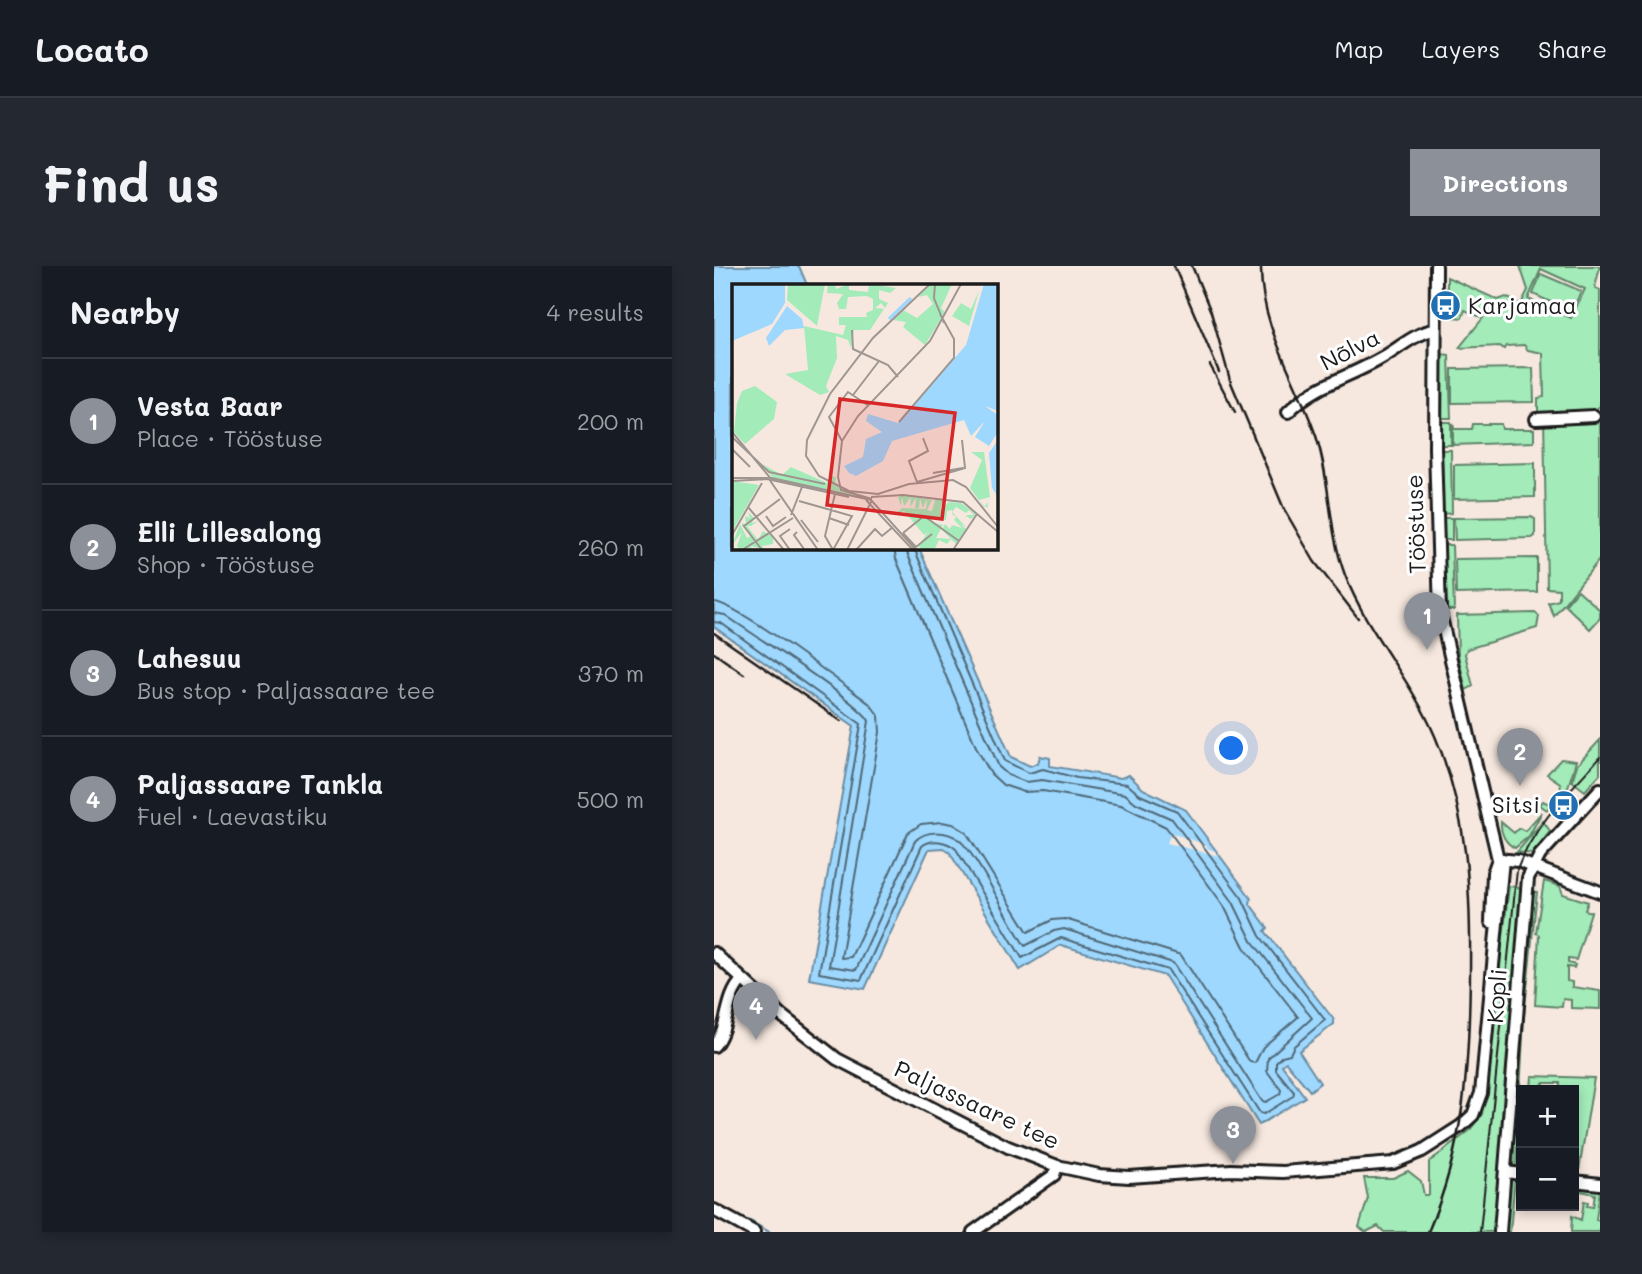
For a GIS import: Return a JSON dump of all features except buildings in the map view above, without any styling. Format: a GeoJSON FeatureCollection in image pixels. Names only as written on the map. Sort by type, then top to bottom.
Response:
{"type":"FeatureCollection","features":[{"type":"Feature","properties":{"kind":"street","name":"Tööstuse"},"geometry":{"type":"LineString","coordinates":[[1436,266],[1434,330],[1440,613],[1500,859]]}},
{"type":"Feature","properties":{"kind":"street","name":"Nõlva"},"geometry":{"type":"LineString","coordinates":[[1289,412],[1301,400],[1380,359],[1424,331],[1434,330]]}},
{"type":"Feature","properties":{"kind":"street"},"geometry":{"type":"LineString","coordinates":[[1536,419],[1598,416]]}},
{"type":"Feature","properties":{"kind":"street"},"geometry":{"type":"LineString","coordinates":[[1532,869],[1600,789]]}},
{"type":"Feature","properties":{"kind":"street"},"geometry":{"type":"LineString","coordinates":[[1500,859],[1600,892]]}},
{"type":"Feature","properties":{"kind":"street","name":"Paljassaare tee"},"geometry":{"type":"LineString","coordinates":[[714,953],[837,1059],[1008,1147],[1057,1167],[1129,1177],[1217,1171],[1364,1167],[1407,1158],[1461,1126],[1473,1115],[1481,1093],[1500,859]]}},
{"type":"Feature","properties":{"kind":"street","name":"Kopli"},"geometry":{"type":"LineString","coordinates":[[1500,1232],[1524,919],[1532,869]]}},
{"type":"Feature","properties":{"kind":"street"},"geometry":{"type":"LineString","coordinates":[[714,1046],[724,1033],[729,1002],[742,979]]}},
{"type":"Feature","properties":{"kind":"street"},"geometry":{"type":"LineString","coordinates":[[973,1232],[1054,1175],[1057,1167]]}},
{"type":"Feature","properties":{"kind":"street"},"geometry":{"type":"LineString","coordinates":[[1506,1172],[1516,1173]]}},
{"type":"Feature","properties":{"kind":"street"},"geometry":{"type":"LineString","coordinates":[[1579,1182],[1600,1184]]}},
{"type":"Feature","properties":{"kind":"street"},"geometry":{"type":"LineString","coordinates":[[714,1210],[754,1232]]}},
{"type":"Feature","properties":{"kind":"green space"},"geometry":{"type":"Polygon","coordinates":[[[1520,266],[1600,266],[1595,288],[1600,290],[1600,406],[1591,413],[1600,426],[1600,559],[1554,616],[1548,603],[1559,600],[1559,589],[1547,588],[1544,416],[1538,415],[1538,398],[1544,397],[1543,353],[1528,350],[1524,345],[1506,346],[1504,349],[1500,346],[1459,348],[1483,318],[1465,310],[1462,318],[1454,317],[1455,300],[1447,297],[1447,277],[1498,300],[1506,297],[1520,304],[1526,313],[1529,311],[1526,306],[1534,307],[1522,302],[1528,290],[1520,266]],[[1541,269],[1528,299],[1571,318],[1585,289],[1541,269]]]}},
{"type":"Feature","properties":{"kind":"green space"},"geometry":{"type":"Polygon","coordinates":[[[1541,274],[1581,291],[1572,312],[1533,294],[1541,274]]]}},
{"type":"Feature","properties":{"kind":"green space"},"geometry":{"type":"Polygon","coordinates":[[[1441,354],[1449,355],[1451,418],[1441,418],[1441,354]]]}},
{"type":"Feature","properties":{"kind":"green space"},"geometry":{"type":"Polygon","coordinates":[[[1533,368],[1534,402],[1452,403],[1452,369],[1533,368]]]}},
{"type":"Feature","properties":{"kind":"green space"},"geometry":{"type":"Polygon","coordinates":[[[1442,422],[1451,422],[1451,445],[1442,445],[1442,422]]]}},
{"type":"Feature","properties":{"kind":"green space"},"geometry":{"type":"Polygon","coordinates":[[[1453,423],[1454,429],[1472,429],[1473,424],[1501,424],[1502,429],[1534,429],[1534,442],[1453,445],[1453,423]]]}},
{"type":"Feature","properties":{"kind":"green space"},"geometry":{"type":"Polygon","coordinates":[[[1442,450],[1451,450],[1452,513],[1443,514],[1442,450]]]}},
{"type":"Feature","properties":{"kind":"green space"},"geometry":{"type":"Polygon","coordinates":[[[1535,463],[1535,497],[1454,499],[1454,465],[1535,463]]]}},
{"type":"Feature","properties":{"kind":"green space"},"geometry":{"type":"Polygon","coordinates":[[[1443,518],[1452,518],[1452,540],[1444,540],[1443,518]]]}},
{"type":"Feature","properties":{"kind":"green space"},"geometry":{"type":"Polygon","coordinates":[[[1454,518],[1535,519],[1535,536],[1532,538],[1455,540],[1454,518]]]}},
{"type":"Feature","properties":{"kind":"green space"},"geometry":{"type":"Polygon","coordinates":[[[1444,545],[1452,545],[1454,610],[1447,610],[1444,545]]]}},
{"type":"Feature","properties":{"kind":"green space"},"geometry":{"type":"Polygon","coordinates":[[[1537,558],[1537,592],[1456,594],[1455,559],[1537,558]]]}},
{"type":"Feature","properties":{"kind":"green space"},"geometry":{"type":"Polygon","coordinates":[[[1578,590],[1600,610],[1600,618],[1590,629],[1565,605],[1578,590]]]}},
{"type":"Feature","properties":{"kind":"green space"},"geometry":{"type":"Polygon","coordinates":[[[1535,613],[1539,616],[1537,628],[1467,649],[1465,654],[1473,686],[1466,690],[1458,655],[1457,615],[1535,613]]]}},
{"type":"Feature","properties":{"kind":"green space"},"geometry":{"type":"Polygon","coordinates":[[[1600,740],[1600,774],[1585,791],[1572,781],[1577,765],[1600,740]]]}},
{"type":"Feature","properties":{"kind":"green space"},"geometry":{"type":"Polygon","coordinates":[[[1561,759],[1576,761],[1568,787],[1547,810],[1540,805],[1543,801],[1549,804],[1561,789],[1560,783],[1547,774],[1561,759]]]}},
{"type":"Feature","properties":{"kind":"green space"},"geometry":{"type":"Polygon","coordinates":[[[1542,812],[1529,836],[1515,848],[1511,846],[1502,834],[1501,822],[1514,833],[1519,828],[1525,831],[1542,812]]]}},
{"type":"Feature","properties":{"kind":"green space"},"geometry":{"type":"Polygon","coordinates":[[[1543,821],[1550,831],[1533,854],[1517,852],[1543,821]]]}},
{"type":"Feature","properties":{"kind":"green space"},"geometry":{"type":"Polygon","coordinates":[[[1544,881],[1560,886],[1563,894],[1588,902],[1585,910],[1591,912],[1576,960],[1568,959],[1568,963],[1575,965],[1574,968],[1567,967],[1567,981],[1572,982],[1572,987],[1600,991],[1600,1009],[1571,1008],[1571,1000],[1563,999],[1562,1007],[1535,1005],[1539,935],[1536,933],[1544,881]]]}},
{"type":"Feature","properties":{"kind":"green space"},"geometry":{"type":"Polygon","coordinates":[[[1509,886],[1521,888],[1495,1232],[1384,1232],[1378,1226],[1366,1232],[1359,1227],[1368,1198],[1364,1178],[1393,1178],[1408,1171],[1421,1181],[1424,1195],[1429,1195],[1429,1162],[1469,1131],[1482,1114],[1509,886]]]}},
{"type":"Feature","properties":{"kind":"green space"},"geometry":{"type":"Polygon","coordinates":[[[1533,891],[1537,892],[1524,1017],[1520,1085],[1517,1085],[1520,1017],[1533,891]]]}},
{"type":"Feature","properties":{"kind":"green space"},"geometry":{"type":"Polygon","coordinates":[[[1532,1076],[1594,1078],[1579,1171],[1579,1085],[1531,1085],[1532,1076]]]}},
{"type":"Feature","properties":{"kind":"green space"},"geometry":{"type":"Polygon","coordinates":[[[1516,1103],[1516,1169],[1513,1168],[1516,1103]]]}},
{"type":"Feature","properties":{"kind":"green space"},"geometry":{"type":"Polygon","coordinates":[[[1511,1178],[1515,1178],[1510,1232],[1506,1232],[1511,1178]]]}},
{"type":"Feature","properties":{"kind":"green space"},"geometry":{"type":"Polygon","coordinates":[[[1581,1188],[1600,1190],[1596,1220],[1600,1221],[1600,1232],[1571,1232],[1572,1216],[1581,1220],[1584,1201],[1588,1202],[1587,1206],[1593,1207],[1595,1194],[1580,1191],[1581,1188]]]}},
{"type":"Feature","properties":{"kind":"water"},"geometry":{"type":"Polygon","coordinates":[[[714,266],[799,266],[807,284],[732,284],[732,550],[920,550],[1011,757],[1030,766],[1038,763],[1040,756],[1050,758],[1050,766],[1121,778],[1129,775],[1143,789],[1186,810],[1251,898],[1250,904],[1268,928],[1265,931],[1334,1020],[1334,1024],[1299,1051],[1320,1083],[1310,1091],[1286,1062],[1282,1065],[1305,1097],[1259,1125],[1165,976],[1061,945],[1020,970],[950,853],[943,848],[929,849],[865,989],[809,979],[854,726],[714,627],[714,266]]]}},
{"type":"Feature","properties":{"kind":"pier"},"geometry":{"type":"Polygon","coordinates":[[[1171,833],[1207,845],[1207,848],[1219,856],[1167,843],[1171,833]]]}},
{"type":"Feature","properties":{"kind":"waterway"},"geometry":{"type":"LineString","coordinates":[[750,1221],[769,1232]]}},
{"type":"Feature","properties":{"kind":"tram line"},"geometry":{"type":"LineString","coordinates":[[1480,1232],[1517,870],[1542,824],[1600,757]]}},
{"type":"Feature","properties":{"kind":"railway"},"geometry":{"type":"LineString","coordinates":[[1174,266],[1219,372]]}},
{"type":"Feature","properties":{"kind":"railway"},"geometry":{"type":"LineString","coordinates":[[1192,266],[1211,312],[1230,380],[1284,509],[1314,561],[1358,618]]}},
{"type":"Feature","properties":{"kind":"railway"},"geometry":{"type":"LineString","coordinates":[[1261,266],[1266,311],[1321,453],[1335,541],[1345,575],[1365,616],[1414,695],[1435,736],[1455,794],[1461,824],[1470,913],[1466,1073],[1450,1168],[1428,1232]]}},
{"type":"Feature","properties":{"kind":"railway"},"geometry":{"type":"LineString","coordinates":[[1210,365],[1235,412]]}},
{"type":"Feature","properties":{"kind":"railway"},"geometry":{"type":"LineString","coordinates":[[714,633],[841,721]]}},
{"type":"Feature","properties":{"kind":"railway"},"geometry":{"type":"LineString","coordinates":[[714,653],[744,674]]}},
{"type":"Feature","properties":{"kind":"place","name":"Karjamaa"},"geometry":{"type":"Point","coordinates":[1445,306]}},
{"type":"Feature","properties":{"kind":"place","name":"Vesta Baar"},"geometry":{"type":"Point","coordinates":[1427,650]}},
{"type":"Feature","properties":{"kind":"place","name":"Elli Lillesalong"},"geometry":{"type":"Point","coordinates":[1520,786]}},
{"type":"Feature","properties":{"kind":"place","name":"Sitsi"},"geometry":{"type":"Point","coordinates":[1563,805]}},
{"type":"Feature","properties":{"kind":"place","name":"Paljassaare Tankla"},"geometry":{"type":"Point","coordinates":[756,1040]}},
{"type":"Feature","properties":{"kind":"place","name":"Lahesuu"},"geometry":{"type":"Point","coordinates":[1233,1164]}}]}
